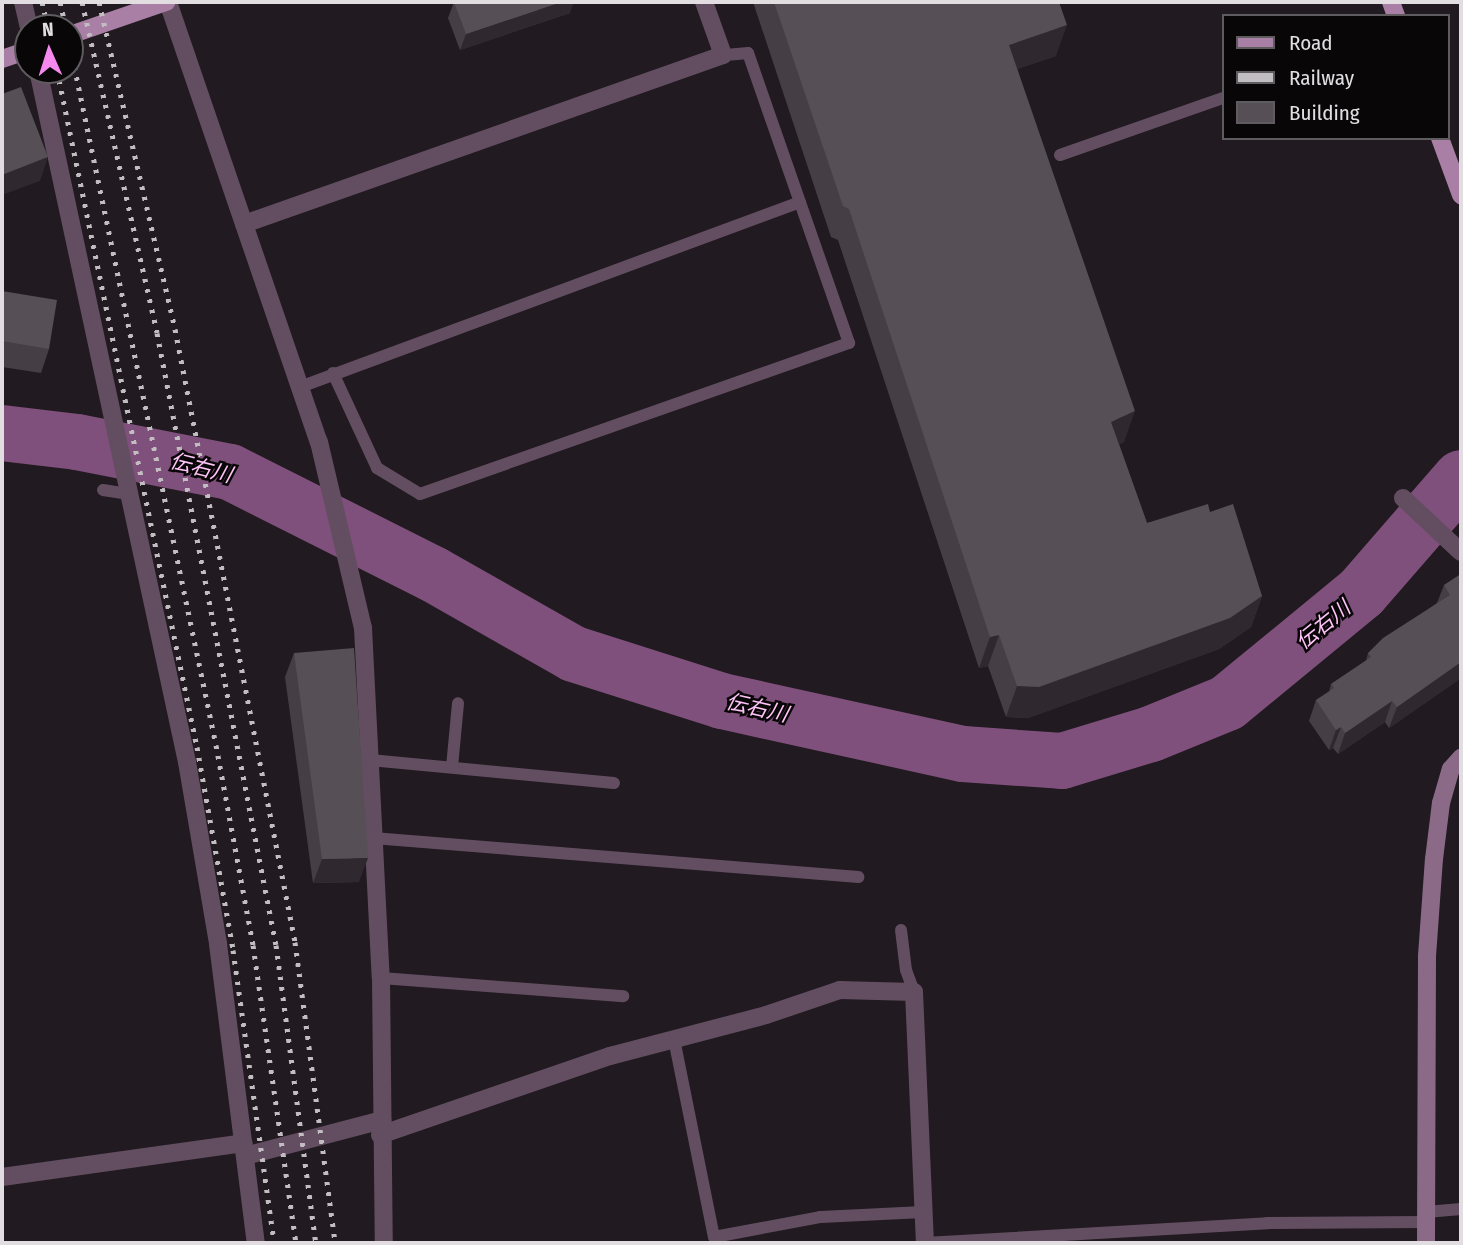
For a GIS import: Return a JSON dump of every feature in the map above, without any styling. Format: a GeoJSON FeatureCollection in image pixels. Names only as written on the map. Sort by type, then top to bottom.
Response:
{"type":"FeatureCollection","features":[{"type":"Feature","properties":{"kind":"main road"},"geometry":{"type":"LineString","coordinates":[[84,30],[167,2]]}},
{"type":"Feature","properties":{"kind":"main road"},"geometry":{"type":"LineString","coordinates":[[1441,140],[1461,195]]}},
{"type":"Feature","properties":{"kind":"street"},"geometry":{"type":"LineString","coordinates":[[167,2],[330,480],[363,628],[381,978],[384,1243]]}},
{"type":"Feature","properties":{"kind":"street"},"geometry":{"type":"LineString","coordinates":[[244,224],[723,55],[704,2]]}},
{"type":"Feature","properties":{"kind":"street"},"geometry":{"type":"LineString","coordinates":[[41,84],[187,762],[218,944],[256,1243]]}},
{"type":"Feature","properties":{"kind":"street"},"geometry":{"type":"LineString","coordinates":[[1403,498],[1457,549]]}},
{"type":"Feature","properties":{"kind":"street"},"geometry":{"type":"LineString","coordinates":[[1426,1243],[1427,956],[1434,859],[1441,803],[1451,769],[1461,758]]}},
{"type":"Feature","properties":{"kind":"street"},"geometry":{"type":"LineString","coordinates":[[2,1177],[244,1149],[381,1128],[610,1056],[674,1040],[840,990],[914,992],[925,1243]]}},
{"type":"Feature","properties":{"kind":"lane"},"geometry":{"type":"LineString","coordinates":[[333,373],[377,468],[420,494],[849,344],[748,53],[723,55]]}},
{"type":"Feature","properties":{"kind":"lane"},"geometry":{"type":"LineString","coordinates":[[1060,155],[1222,97]]}},
{"type":"Feature","properties":{"kind":"lane"},"geometry":{"type":"LineString","coordinates":[[300,387],[800,202]]}},
{"type":"Feature","properties":{"kind":"lane"},"geometry":{"type":"LineString","coordinates":[[103,491],[127,488]]}},
{"type":"Feature","properties":{"kind":"lane"},"geometry":{"type":"LineString","coordinates":[[452,767],[458,704]]}},
{"type":"Feature","properties":{"kind":"lane"},"geometry":{"type":"LineString","coordinates":[[370,760],[614,783]]}},
{"type":"Feature","properties":{"kind":"lane"},"geometry":{"type":"LineString","coordinates":[[373,838],[858,877]]}},
{"type":"Feature","properties":{"kind":"lane"},"geometry":{"type":"LineString","coordinates":[[901,930],[906,970],[914,992]]}},
{"type":"Feature","properties":{"kind":"lane"},"geometry":{"type":"LineString","coordinates":[[381,978],[623,996]]}},
{"type":"Feature","properties":{"kind":"lane"},"geometry":{"type":"LineString","coordinates":[[674,1040],[714,1237],[821,1217],[923,1212]]}},
{"type":"Feature","properties":{"kind":"lane"},"geometry":{"type":"LineString","coordinates":[[925,1243],[1267,1223],[1426,1217],[1461,1209]]}},
{"type":"Feature","properties":{"kind":"building"},"geometry":{"type":"Polygon","coordinates":[[[454,2],[562,2],[466,34],[454,2]]]}},
{"type":"Feature","properties":{"kind":"building"},"geometry":{"type":"Polygon","coordinates":[[[774,2],[1059,2],[1067,25],[1009,45],[1135,411],[1111,422],[1147,523],[1208,504],[1210,512],[1233,504],[1262,596],[1230,618],[1039,687],[1017,686],[999,635],[990,637],[849,209],[843,206],[774,2]]]}},
{"type":"Feature","properties":{"kind":"building"},"geometry":{"type":"Polygon","coordinates":[[[21,87],[48,157],[2,175],[2,94],[21,87]]]}},
{"type":"Feature","properties":{"kind":"building"},"geometry":{"type":"Polygon","coordinates":[[[2,291],[57,300],[49,349],[2,341],[2,291]]]}},
{"type":"Feature","properties":{"kind":"building"},"geometry":{"type":"Polygon","coordinates":[[[1461,574],[1461,662],[1397,707],[1392,701],[1345,733],[1341,727],[1336,730],[1316,700],[1334,688],[1331,684],[1371,657],[1368,653],[1383,638],[1450,595],[1444,585],[1461,574]]]}},
{"type":"Feature","properties":{"kind":"building"},"geometry":{"type":"Polygon","coordinates":[[[354,648],[368,858],[322,859],[294,653],[354,648]]]}},
{"type":"Feature","properties":{"kind":"waterway","name":"伝右川"},"geometry":{"type":"LineString","coordinates":[[2,433],[77,442],[230,472],[433,574],[574,654],[722,701],[963,754],[1062,761],[1151,734],[1227,703],[1361,593],[1461,478]]}},
{"type":"Feature","properties":{"kind":"railway"},"geometry":{"type":"LineString","coordinates":[[42,2],[45,14]]}},
{"type":"Feature","properties":{"kind":"railway"},"geometry":{"type":"LineString","coordinates":[[60,2],[63,14]]}},
{"type":"Feature","properties":{"kind":"railway"},"geometry":{"type":"LineString","coordinates":[[82,2],[157,333],[276,945],[316,1243]]}},
{"type":"Feature","properties":{"kind":"railway"},"geometry":{"type":"LineString","coordinates":[[99,2],[175,329],[295,942],[335,1243]]}},
{"type":"Feature","properties":{"kind":"railway"},"geometry":{"type":"LineString","coordinates":[[60,84],[197,747],[233,950],[274,1243]]}},
{"type":"Feature","properties":{"kind":"railway"},"geometry":{"type":"LineString","coordinates":[[78,84],[216,745],[253,945],[296,1243]]}}]}
